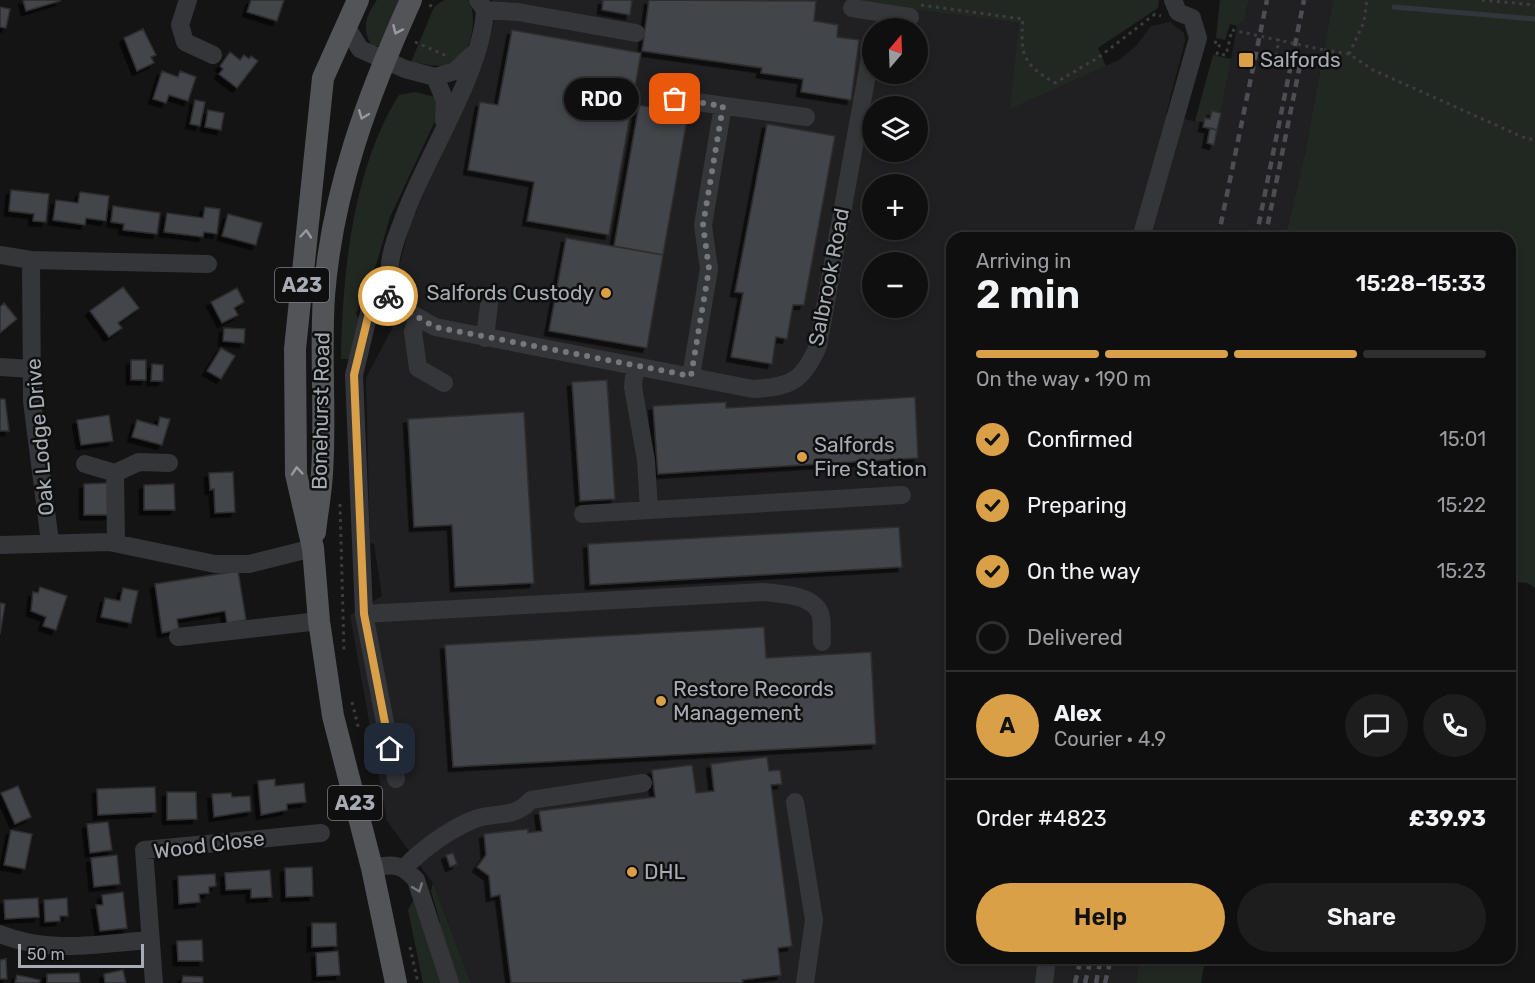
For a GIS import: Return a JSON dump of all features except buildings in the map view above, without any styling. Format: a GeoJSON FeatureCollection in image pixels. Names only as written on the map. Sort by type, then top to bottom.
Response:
{"type":"FeatureCollection","features":[{"type":"Feature","properties":{"kind":"main road","name":"Bonehurst Road"},"geometry":{"type":"LineString","coordinates":[[313,548],[322,473],[321,383],[324,294],[336,209],[354,139],[383,61],[411,0]]}},
{"type":"Feature","properties":{"kind":"main road","name":"Bonehurst Road"},"geometry":{"type":"LineString","coordinates":[[352,10],[323,78],[295,349],[296,474],[313,548],[319,621],[333,716],[372,868],[396,983]]}},
{"type":"Feature","properties":{"kind":"street"},"geometry":{"type":"LineString","coordinates":[[188,0],[180,25],[185,42],[213,55]]}},
{"type":"Feature","properties":{"kind":"street"},"geometry":{"type":"LineString","coordinates":[[396,779],[364,614],[354,375],[369,313],[383,298],[394,293],[390,265],[399,230],[416,186],[480,44],[482,5],[636,33]]}},
{"type":"Feature","properties":{"kind":"street"},"geometry":{"type":"LineString","coordinates":[[852,8],[873,18]]}},
{"type":"Feature","properties":{"kind":"street"},"geometry":{"type":"LineString","coordinates":[[352,10],[360,49],[383,61],[435,76],[455,71],[464,65],[480,44]]}},
{"type":"Feature","properties":{"kind":"street"},"geometry":{"type":"LineString","coordinates":[[884,18],[911,10]]}},
{"type":"Feature","properties":{"kind":"street"},"geometry":{"type":"LineString","coordinates":[[1143,232],[1198,38],[1192,18],[1172,10]]}},
{"type":"Feature","properties":{"kind":"street"},"geometry":{"type":"LineString","coordinates":[[435,76],[445,101],[444,128]]}},
{"type":"Feature","properties":{"kind":"street","name":"Salbrook Road"},"geometry":{"type":"LineString","coordinates":[[394,293],[407,311],[417,319],[435,327],[485,338],[753,389],[775,388],[796,380],[810,365],[818,346],[865,84]]}},
{"type":"Feature","properties":{"kind":"street"},"geometry":{"type":"LineString","coordinates":[[675,99],[806,117]]}},
{"type":"Feature","properties":{"kind":"street"},"geometry":{"type":"LineString","coordinates":[[691,376],[709,269],[703,225],[723,106]]}},
{"type":"Feature","properties":{"kind":"street"},"geometry":{"type":"LineString","coordinates":[[0,255],[31,260],[208,264]]}},
{"type":"Feature","properties":{"kind":"street","name":"Oak Lodge Drive"},"geometry":{"type":"LineString","coordinates":[[31,260],[32,401],[50,542]]}},
{"type":"Feature","properties":{"kind":"street"},"geometry":{"type":"LineString","coordinates":[[485,338],[489,305]]}},
{"type":"Feature","properties":{"kind":"street"},"geometry":{"type":"LineString","coordinates":[[417,319],[413,332],[418,368],[444,383]]}},
{"type":"Feature","properties":{"kind":"street"},"geometry":{"type":"LineString","coordinates":[[634,366],[633,387],[646,460],[649,510]]}},
{"type":"Feature","properties":{"kind":"street"},"geometry":{"type":"LineString","coordinates":[[0,367],[32,369]]}},
{"type":"Feature","properties":{"kind":"street"},"geometry":{"type":"LineString","coordinates":[[86,464],[115,473],[139,462],[169,463]]}},
{"type":"Feature","properties":{"kind":"street"},"geometry":{"type":"LineString","coordinates":[[115,473],[116,543]]}},
{"type":"Feature","properties":{"kind":"street"},"geometry":{"type":"LineString","coordinates":[[583,514],[902,495]]}},
{"type":"Feature","properties":{"kind":"street"},"geometry":{"type":"LineString","coordinates":[[0,545],[50,542],[116,543],[215,564],[249,564],[313,548]]}},
{"type":"Feature","properties":{"kind":"street"},"geometry":{"type":"LineString","coordinates":[[364,614],[763,592],[794,596],[811,603],[820,613],[822,642]]}},
{"type":"Feature","properties":{"kind":"street"},"geometry":{"type":"LineString","coordinates":[[178,637],[319,621]]}},
{"type":"Feature","properties":{"kind":"street"},"geometry":{"type":"LineString","coordinates":[[405,867],[423,849],[471,820],[521,811],[531,800],[644,783]]}},
{"type":"Feature","properties":{"kind":"street"},"geometry":{"type":"LineString","coordinates":[[795,802],[814,920],[805,983]]}},
{"type":"Feature","properties":{"kind":"street","name":"Wood Close"},"geometry":{"type":"LineString","coordinates":[[150,940],[144,850],[321,833]]}},
{"type":"Feature","properties":{"kind":"street"},"geometry":{"type":"LineString","coordinates":[[372,868],[391,864],[405,867],[416,880],[450,983]]}},
{"type":"Feature","properties":{"kind":"street"},"geometry":{"type":"LineString","coordinates":[[0,934],[35,945],[58,948],[150,940],[154,983]]}},
{"type":"Feature","properties":{"kind":"street"},"geometry":{"type":"LineString","coordinates":[[1044,983],[1046,964]]}},
{"type":"Feature","properties":{"kind":"path"},"geometry":{"type":"LineString","coordinates":[[1349,54],[1364,22],[1368,0]]}},
{"type":"Feature","properties":{"kind":"path"},"geometry":{"type":"LineString","coordinates":[[1482,0],[1535,5]]}},
{"type":"Feature","properties":{"kind":"path"},"geometry":{"type":"LineString","coordinates":[[911,10],[1023,19],[1020,47],[1030,69],[1055,83],[1099,57],[1155,14],[1172,10]]}},
{"type":"Feature","properties":{"kind":"path"},"geometry":{"type":"LineString","coordinates":[[1198,38],[1220,43],[1217,54],[1226,55],[1232,30],[1349,54],[1373,70],[1525,138],[1535,140]]}},
{"type":"Feature","properties":{"kind":"path"},"geometry":{"type":"LineString","coordinates":[[1275,63],[1279,39]]}},
{"type":"Feature","properties":{"kind":"path"},"geometry":{"type":"LineString","coordinates":[[415,42],[452,58],[455,71]]}},
{"type":"Feature","properties":{"kind":"shaded area"},"geometry":{"type":"Polygon","coordinates":[[[377,0],[400,0],[379,46],[372,46],[366,22],[377,0]]]}},
{"type":"Feature","properties":{"kind":"shaded area"},"geometry":{"type":"Polygon","coordinates":[[[444,0],[468,0],[471,6],[473,23],[467,49],[463,56],[453,64],[435,66],[411,62],[434,7],[444,0]]]}},
{"type":"Feature","properties":{"kind":"shaded area"},"geometry":{"type":"Polygon","coordinates":[[[492,0],[839,0],[1019,23],[1011,108],[1119,60],[1136,46],[1151,26],[1170,22],[1184,33],[1185,41],[1166,114],[1204,124],[1212,111],[1221,113],[1237,26],[1244,21],[1249,0],[1333,0],[1305,153],[1286,232],[946,232],[946,964],[1138,964],[1136,983],[471,983],[433,883],[387,821],[350,615],[382,596],[374,544],[370,543],[366,378],[407,300],[398,272],[408,231],[490,38],[496,12],[492,0]]]}},
{"type":"Feature","properties":{"kind":"shaded area"},"geometry":{"type":"Polygon","coordinates":[[[839,0],[1159,0],[1158,8],[1098,48],[1106,66],[1010,109],[1019,23],[839,0]]]}},
{"type":"Feature","properties":{"kind":"shaded area"},"geometry":{"type":"Polygon","coordinates":[[[1220,0],[1249,0],[1244,21],[1237,26],[1230,24],[1225,40],[1216,38],[1220,0]]]}},
{"type":"Feature","properties":{"kind":"shaded area"},"geometry":{"type":"Polygon","coordinates":[[[1333,0],[1535,0],[1535,588],[1527,583],[1516,582],[1516,232],[1286,232],[1305,153],[1333,0]]]}},
{"type":"Feature","properties":{"kind":"shaded area"},"geometry":{"type":"Polygon","coordinates":[[[1213,55],[1231,59],[1221,113],[1212,112],[1210,119],[1204,124],[1195,121],[1213,55]]]}},
{"type":"Feature","properties":{"kind":"shaded area"},"geometry":{"type":"Polygon","coordinates":[[[416,92],[434,97],[437,106],[435,121],[390,217],[377,262],[356,314],[361,322],[350,359],[341,359],[344,292],[353,222],[361,188],[383,124],[399,95],[416,92]]]}},
{"type":"Feature","properties":{"kind":"shaded area"},"geometry":{"type":"Polygon","coordinates":[[[433,883],[471,983],[457,983],[439,936],[440,922],[431,891],[433,883]]]}},
{"type":"Feature","properties":{"kind":"shaded area"},"geometry":{"type":"Polygon","coordinates":[[[413,901],[419,904],[446,983],[423,983],[408,910],[413,901]]]}},
{"type":"Feature","properties":{"kind":"shaded area"},"geometry":{"type":"Polygon","coordinates":[[[1138,964],[1204,964],[1201,983],[1136,983],[1138,964]]]}},
{"type":"Feature","properties":{"kind":"waterway"},"geometry":{"type":"LineString","coordinates":[[1394,7],[1535,19]]}},
{"type":"Feature","properties":{"kind":"railway"},"geometry":{"type":"LineString","coordinates":[[1219,232],[1267,0]]}},
{"type":"Feature","properties":{"kind":"railway"},"geometry":{"type":"LineString","coordinates":[[1257,232],[1304,0]]}},
{"type":"Feature","properties":{"kind":"railway"},"geometry":{"type":"LineString","coordinates":[[1266,232],[1300,65]]}},
{"type":"Feature","properties":{"kind":"railway"},"geometry":{"type":"LineString","coordinates":[[1075,983],[1080,964]]}},
{"type":"Feature","properties":{"kind":"railway"},"geometry":{"type":"LineString","coordinates":[[1085,983],[1090,964]]}},
{"type":"Feature","properties":{"kind":"railway"},"geometry":{"type":"LineString","coordinates":[[1096,983],[1100,964]]}},
{"type":"Feature","properties":{"kind":"railway"},"geometry":{"type":"LineString","coordinates":[[1105,983],[1110,964]]}},
{"type":"Feature","properties":{"kind":"way so far"},"geometry":{"type":"LineString","coordinates":[[388,296],[394,293],[407,311],[417,319],[435,327],[597,360],[691,376],[709,269],[703,225],[723,106],[675,99]]}},
{"type":"Feature","properties":{"kind":"place","name":"Salfords"},"geometry":{"type":"Point","coordinates":[1246,60]}},
{"type":"Feature","properties":{"kind":"place","name":"RDO"},"geometry":{"type":"Point","coordinates":[675,99]}},
{"type":"Feature","properties":{"kind":"place","name":"Salfords Custody"},"geometry":{"type":"Point","coordinates":[606,293]}},
{"type":"Feature","properties":{"kind":"place","name":"Salfords Fire Station"},"geometry":{"type":"Point","coordinates":[802,457]}},
{"type":"Feature","properties":{"kind":"place","name":"Restore Records Management"},"geometry":{"type":"Point","coordinates":[661,701]}},
{"type":"Feature","properties":{"kind":"place","name":"DHL"},"geometry":{"type":"Point","coordinates":[632,872]}},
{"type":"Feature","properties":{"kind":"route"},"geometry":{"type":"LineString","coordinates":[[388,296],[383,298],[369,313],[354,375],[364,614],[390,749]]}}]}
